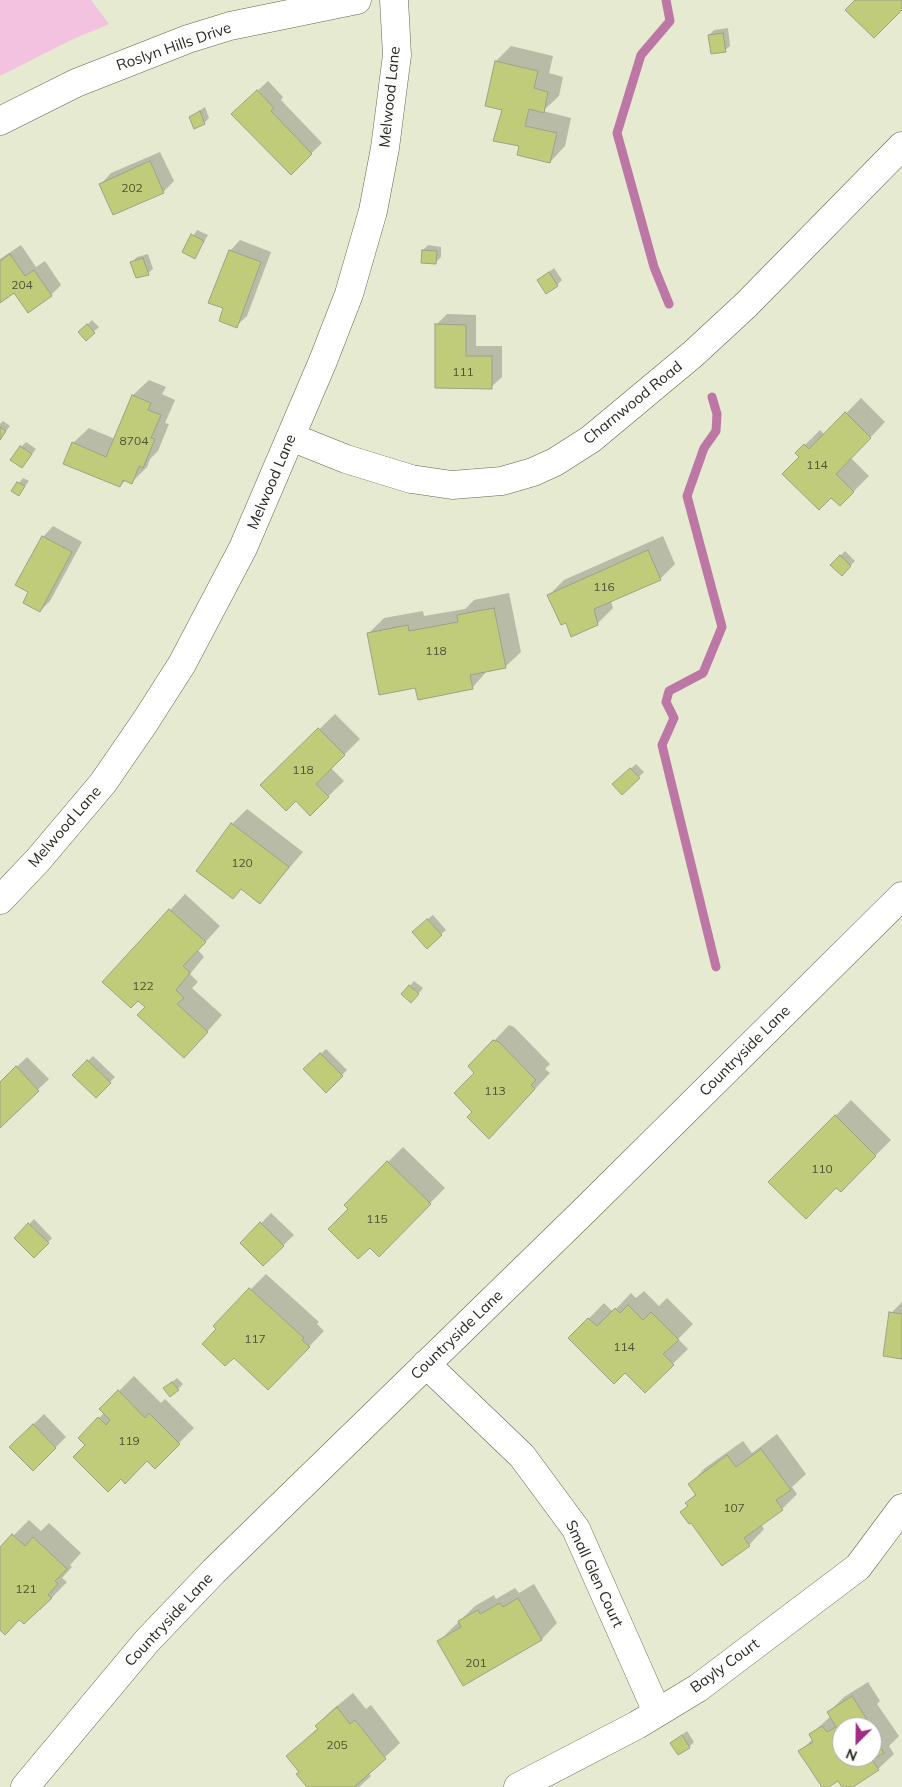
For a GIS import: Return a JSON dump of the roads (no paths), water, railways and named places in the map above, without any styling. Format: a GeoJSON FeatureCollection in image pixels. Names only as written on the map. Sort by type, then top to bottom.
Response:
{"type":"FeatureCollection","features":[{"type":"Feature","properties":{"kind":"street","name":"Roslyn Hills Drive"},"geometry":{"type":"LineString","coordinates":[[0,121],[76,83],[188,39],[230,26],[358,0]]}},
{"type":"Feature","properties":{"kind":"street","name":"Melwood Lane"},"geometry":{"type":"LineString","coordinates":[[0,900],[38,860],[103,783],[182,664],[243,548],[291,438],[349,294],[373,210],[385,148],[397,55],[394,0]]}},
{"type":"Feature","properties":{"kind":"street","name":"Charnwood Road"},"geometry":{"type":"LineString","coordinates":[[291,438],[346,459],[410,479],[452,485],[502,481],[533,472],[556,462],[591,439],[693,354],[746,305],[902,146]]}},
{"type":"Feature","properties":{"kind":"street","name":"Countryside Lane"},"geometry":{"type":"LineString","coordinates":[[25,1787],[160,1627],[214,1571],[902,896]]}},
{"type":"Feature","properties":{"kind":"street","name":"Small Glen Court"},"geometry":{"type":"LineString","coordinates":[[426,1364],[522,1456],[576,1529],[657,1712]]}},
{"type":"Feature","properties":{"kind":"street","name":"Bayly Court"},"geometry":{"type":"LineString","coordinates":[[518,1787],[698,1688],[858,1567],[902,1508]]}},
{"type":"Feature","properties":{"kind":"waterway"},"geometry":{"type":"LineString","coordinates":[[666,0],[670,21],[641,55],[617,133],[654,267],[669,304]]}},
{"type":"Feature","properties":{"kind":"waterway"},"geometry":{"type":"LineString","coordinates":[[712,397],[717,414],[716,431],[704,448],[687,496],[722,627],[703,673],[669,691],[666,702],[674,718],[662,745],[716,967]]}}]}
